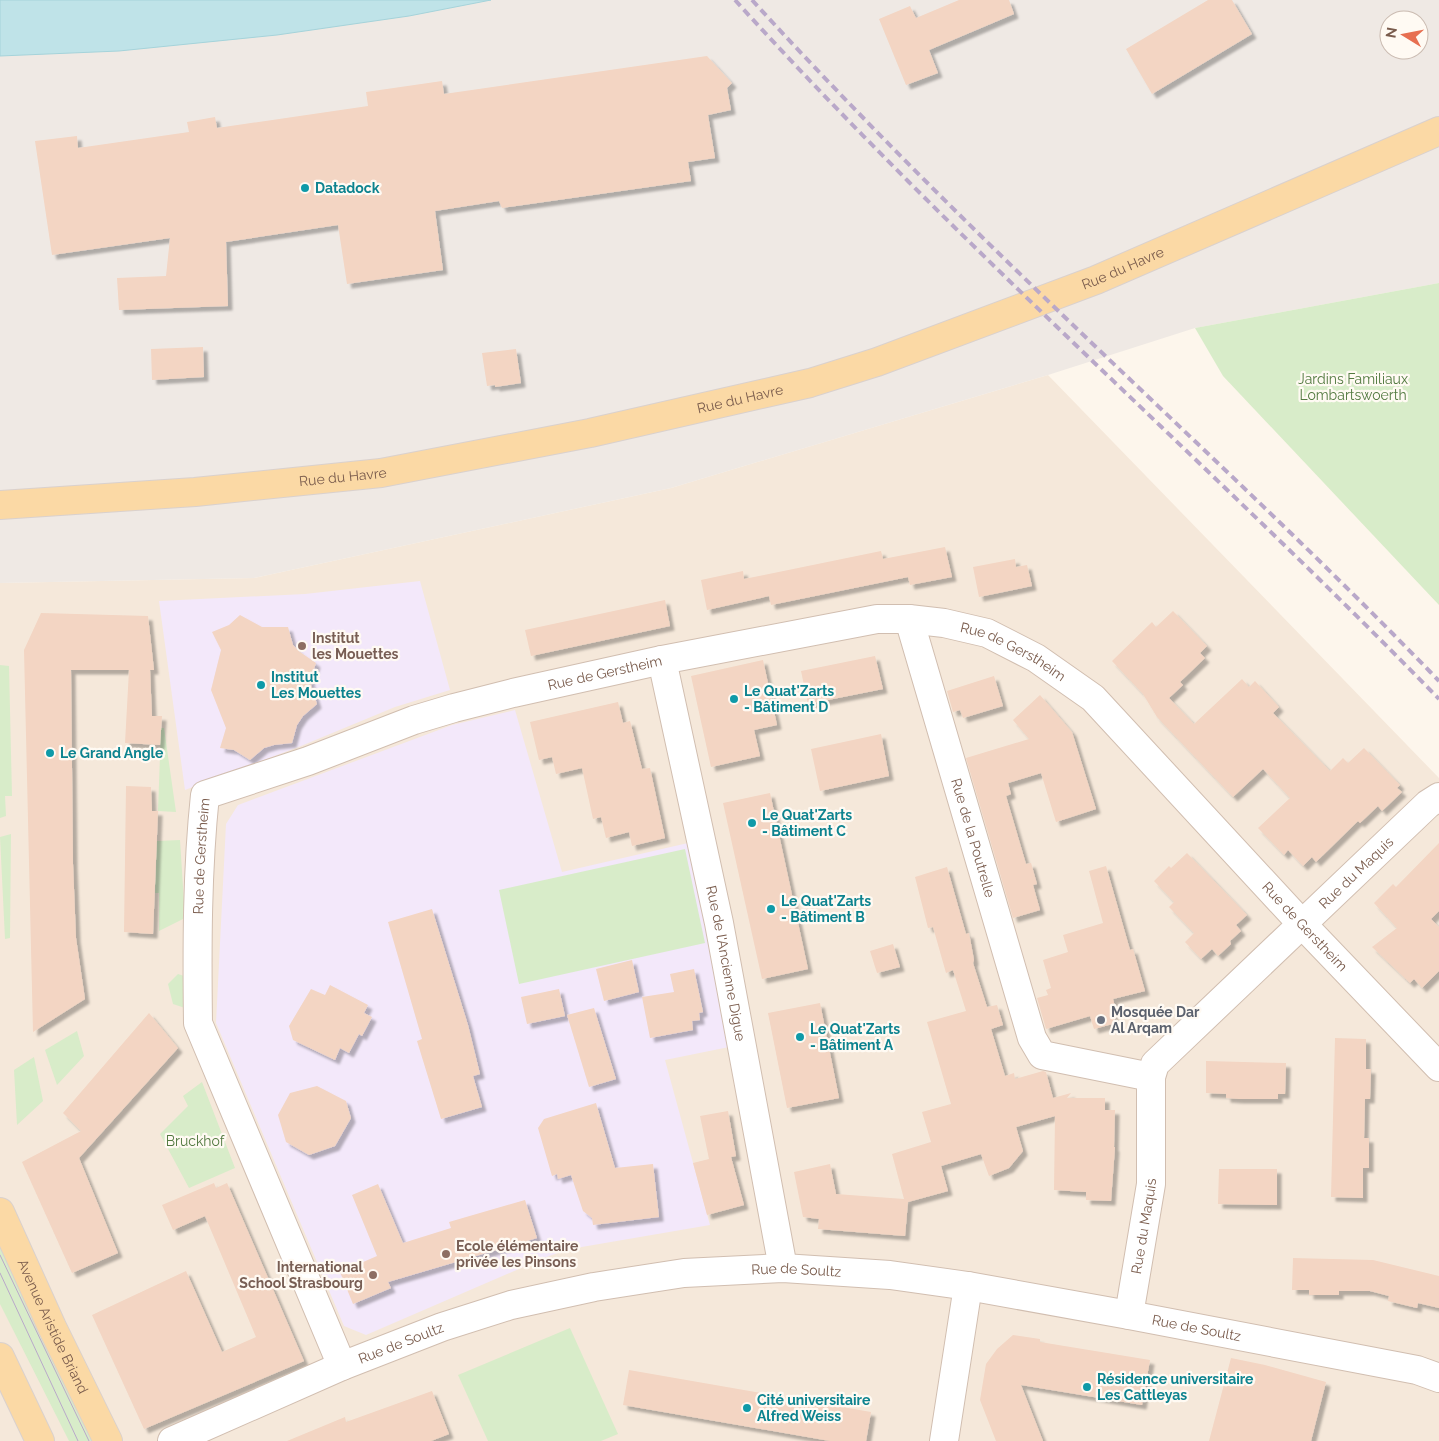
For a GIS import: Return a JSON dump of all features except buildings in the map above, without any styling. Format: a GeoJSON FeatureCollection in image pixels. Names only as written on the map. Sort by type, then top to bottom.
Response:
{"type":"FeatureCollection","features":[{"type":"Feature","properties":{"kind":"main road","name":"Rue du Havre"},"geometry":{"type":"LineString","coordinates":[[0,505],[195,492],[380,472],[590,433],[810,382],[877,362],[1096,280],[1439,131]]}},
{"type":"Feature","properties":{"kind":"main road","name":"Avenue Aristide Briand"},"geometry":{"type":"LineString","coordinates":[[0,1212],[52,1327],[108,1441]]}},
{"type":"Feature","properties":{"kind":"main road"},"geometry":{"type":"LineString","coordinates":[[0,1357],[40,1441]]}},
{"type":"Feature","properties":{"kind":"street","name":"Rue de Gerstheim"},"geometry":{"type":"LineString","coordinates":[[342,1366],[198,1023],[198,965],[204,795],[308,761],[414,720],[446,710],[662,660],[876,619],[909,619],[944,623],[987,633],[1036,658],[1093,698],[1302,924],[1439,1067]]}},
{"type":"Feature","properties":{"kind":"street","name":"Rue de la Poutrelle"},"geometry":{"type":"LineString","coordinates":[[909,619],[1032,1038],[1042,1055],[1151,1077]]}},
{"type":"Feature","properties":{"kind":"street","name":"Rue de l'Ancienne Digue"},"geometry":{"type":"LineString","coordinates":[[662,660],[719,923],[783,1268]]}},
{"type":"Feature","properties":{"kind":"street","name":"Rue du Maquis"},"geometry":{"type":"LineString","coordinates":[[1129,1315],[1151,1184],[1151,1077],[1155,1064],[1428,804],[1439,797]]}},
{"type":"Feature","properties":{"kind":"street","name":"Rue de Soultz"},"geometry":{"type":"LineString","coordinates":[[172,1441],[342,1366],[511,1304],[594,1287],[684,1273],[783,1268],[890,1275],[968,1286],[1417,1370],[1439,1378]]}},
{"type":"Feature","properties":{"kind":"street"},"geometry":{"type":"LineString","coordinates":[[944,1441],[968,1286]]}},
{"type":"Feature","properties":{"kind":"shaded area"},"geometry":{"type":"Polygon","coordinates":[[[0,0],[1439,0],[1439,283],[1195,328],[1048,375],[671,488],[254,578],[0,583],[0,0]]]}},
{"type":"Feature","properties":{"kind":"shaded area"},"geometry":{"type":"Polygon","coordinates":[[[1048,375],[1439,778],[1439,1441],[0,1441],[0,583],[254,578],[671,488],[1048,375]]]}},
{"type":"Feature","properties":{"kind":"shaded area","name":"Institut les Mouettes"},"geometry":{"type":"Polygon","coordinates":[[[420,581],[450,690],[395,707],[301,746],[185,790],[159,601],[305,594],[420,581]]]}},
{"type":"Feature","properties":{"kind":"shaded area"},"geometry":{"type":"Polygon","coordinates":[[[515,710],[562,872],[688,843],[707,928],[729,1047],[665,1060],[710,1225],[570,1249],[549,1256],[366,1335],[344,1326],[216,1023],[226,824],[238,805],[452,725],[515,710]]]}},
{"type":"Feature","properties":{"kind":"green space","name":"Jardins Familiaux Lombartswoerth"},"geometry":{"type":"Polygon","coordinates":[[[1439,283],[1439,605],[1223,376],[1195,328],[1439,283]]]}},
{"type":"Feature","properties":{"kind":"green space"},"geometry":{"type":"Polygon","coordinates":[[[0,665],[9,666],[12,796],[5,796],[6,816],[0,818],[0,665]]]}},
{"type":"Feature","properties":{"kind":"green space"},"geometry":{"type":"Polygon","coordinates":[[[161,728],[164,728],[176,812],[158,811],[161,728]]]}},
{"type":"Feature","properties":{"kind":"green space"},"geometry":{"type":"Polygon","coordinates":[[[11,834],[10,938],[5,939],[0,837],[11,834]]]}},
{"type":"Feature","properties":{"kind":"green space"},"geometry":{"type":"Polygon","coordinates":[[[180,840],[185,918],[159,931],[159,893],[155,893],[157,841],[180,840]]]}},
{"type":"Feature","properties":{"kind":"green space"},"geometry":{"type":"Polygon","coordinates":[[[685,849],[705,943],[519,984],[499,890],[685,849]]]}},
{"type":"Feature","properties":{"kind":"green space"},"geometry":{"type":"Polygon","coordinates":[[[178,974],[184,976],[185,1008],[173,1004],[168,984],[178,974]]]}},
{"type":"Feature","properties":{"kind":"green space"},"geometry":{"type":"Polygon","coordinates":[[[77,1031],[84,1056],[57,1085],[45,1050],[77,1031]]]}},
{"type":"Feature","properties":{"kind":"green space"},"geometry":{"type":"Polygon","coordinates":[[[34,1057],[43,1101],[17,1125],[14,1070],[34,1057]]]}},
{"type":"Feature","properties":{"kind":"green space","name":"Bruckhof"},"geometry":{"type":"Polygon","coordinates":[[[202,1082],[235,1168],[189,1188],[160,1134],[188,1106],[183,1096],[202,1082]]]}},
{"type":"Feature","properties":{"kind":"green space"},"geometry":{"type":"Polygon","coordinates":[[[0,1239],[109,1441],[69,1441],[0,1304],[0,1239]]]}},
{"type":"Feature","properties":{"kind":"green space"},"geometry":{"type":"Polygon","coordinates":[[[570,1328],[618,1434],[601,1441],[488,1441],[458,1375],[570,1328]]]}},
{"type":"Feature","properties":{"kind":"water"},"geometry":{"type":"Polygon","coordinates":[[[0,0],[491,0],[409,16],[277,35],[119,51],[0,56],[0,0]]]}},
{"type":"Feature","properties":{"kind":"tram line"},"geometry":{"type":"LineString","coordinates":[[0,1255],[89,1441]]}},
{"type":"Feature","properties":{"kind":"tram line"},"geometry":{"type":"LineString","coordinates":[[0,1273],[78,1441]]}},
{"type":"Feature","properties":{"kind":"railway"},"geometry":{"type":"LineString","coordinates":[[735,0],[906,179],[1263,524],[1439,699]]}},
{"type":"Feature","properties":{"kind":"railway"},"geometry":{"type":"LineString","coordinates":[[752,0],[949,205],[1283,525],[1439,681]]}},
{"type":"Feature","properties":{"kind":"place","name":"Datadock"},"geometry":{"type":"Point","coordinates":[305,188]}},
{"type":"Feature","properties":{"kind":"place","name":"Institut les Mouettes"},"geometry":{"type":"Point","coordinates":[302,646]}},
{"type":"Feature","properties":{"kind":"place","name":"Institut Les Mouettes"},"geometry":{"type":"Point","coordinates":[261,685]}},
{"type":"Feature","properties":{"kind":"place","name":"Le Quat'Zarts - Bâtiment D"},"geometry":{"type":"Point","coordinates":[734,699]}},
{"type":"Feature","properties":{"kind":"place","name":"Le Grand Angle"},"geometry":{"type":"Point","coordinates":[50,753]}},
{"type":"Feature","properties":{"kind":"place","name":"Le Quat'Zarts - Bâtiment C"},"geometry":{"type":"Point","coordinates":[752,823]}},
{"type":"Feature","properties":{"kind":"place","name":"Le Quat'Zarts - Bâtiment B"},"geometry":{"type":"Point","coordinates":[771,909]}},
{"type":"Feature","properties":{"kind":"place","name":"Mosquée Dar Al Arqam"},"geometry":{"type":"Point","coordinates":[1101,1020]}},
{"type":"Feature","properties":{"kind":"place","name":"Le Quat'Zarts - Bâtiment A"},"geometry":{"type":"Point","coordinates":[800,1037]}},
{"type":"Feature","properties":{"kind":"place","name":"Ecole élémentaire privée les Pinsons"},"geometry":{"type":"Point","coordinates":[446,1254]}},
{"type":"Feature","properties":{"kind":"place","name":"International School Strasbourg"},"geometry":{"type":"Point","coordinates":[373,1275]}},
{"type":"Feature","properties":{"kind":"place","name":"Résidence universitaire Les Cattleyas"},"geometry":{"type":"Point","coordinates":[1087,1387]}},
{"type":"Feature","properties":{"kind":"place","name":"Cité universitaire Alfred Weiss"},"geometry":{"type":"Point","coordinates":[747,1408]}}]}
